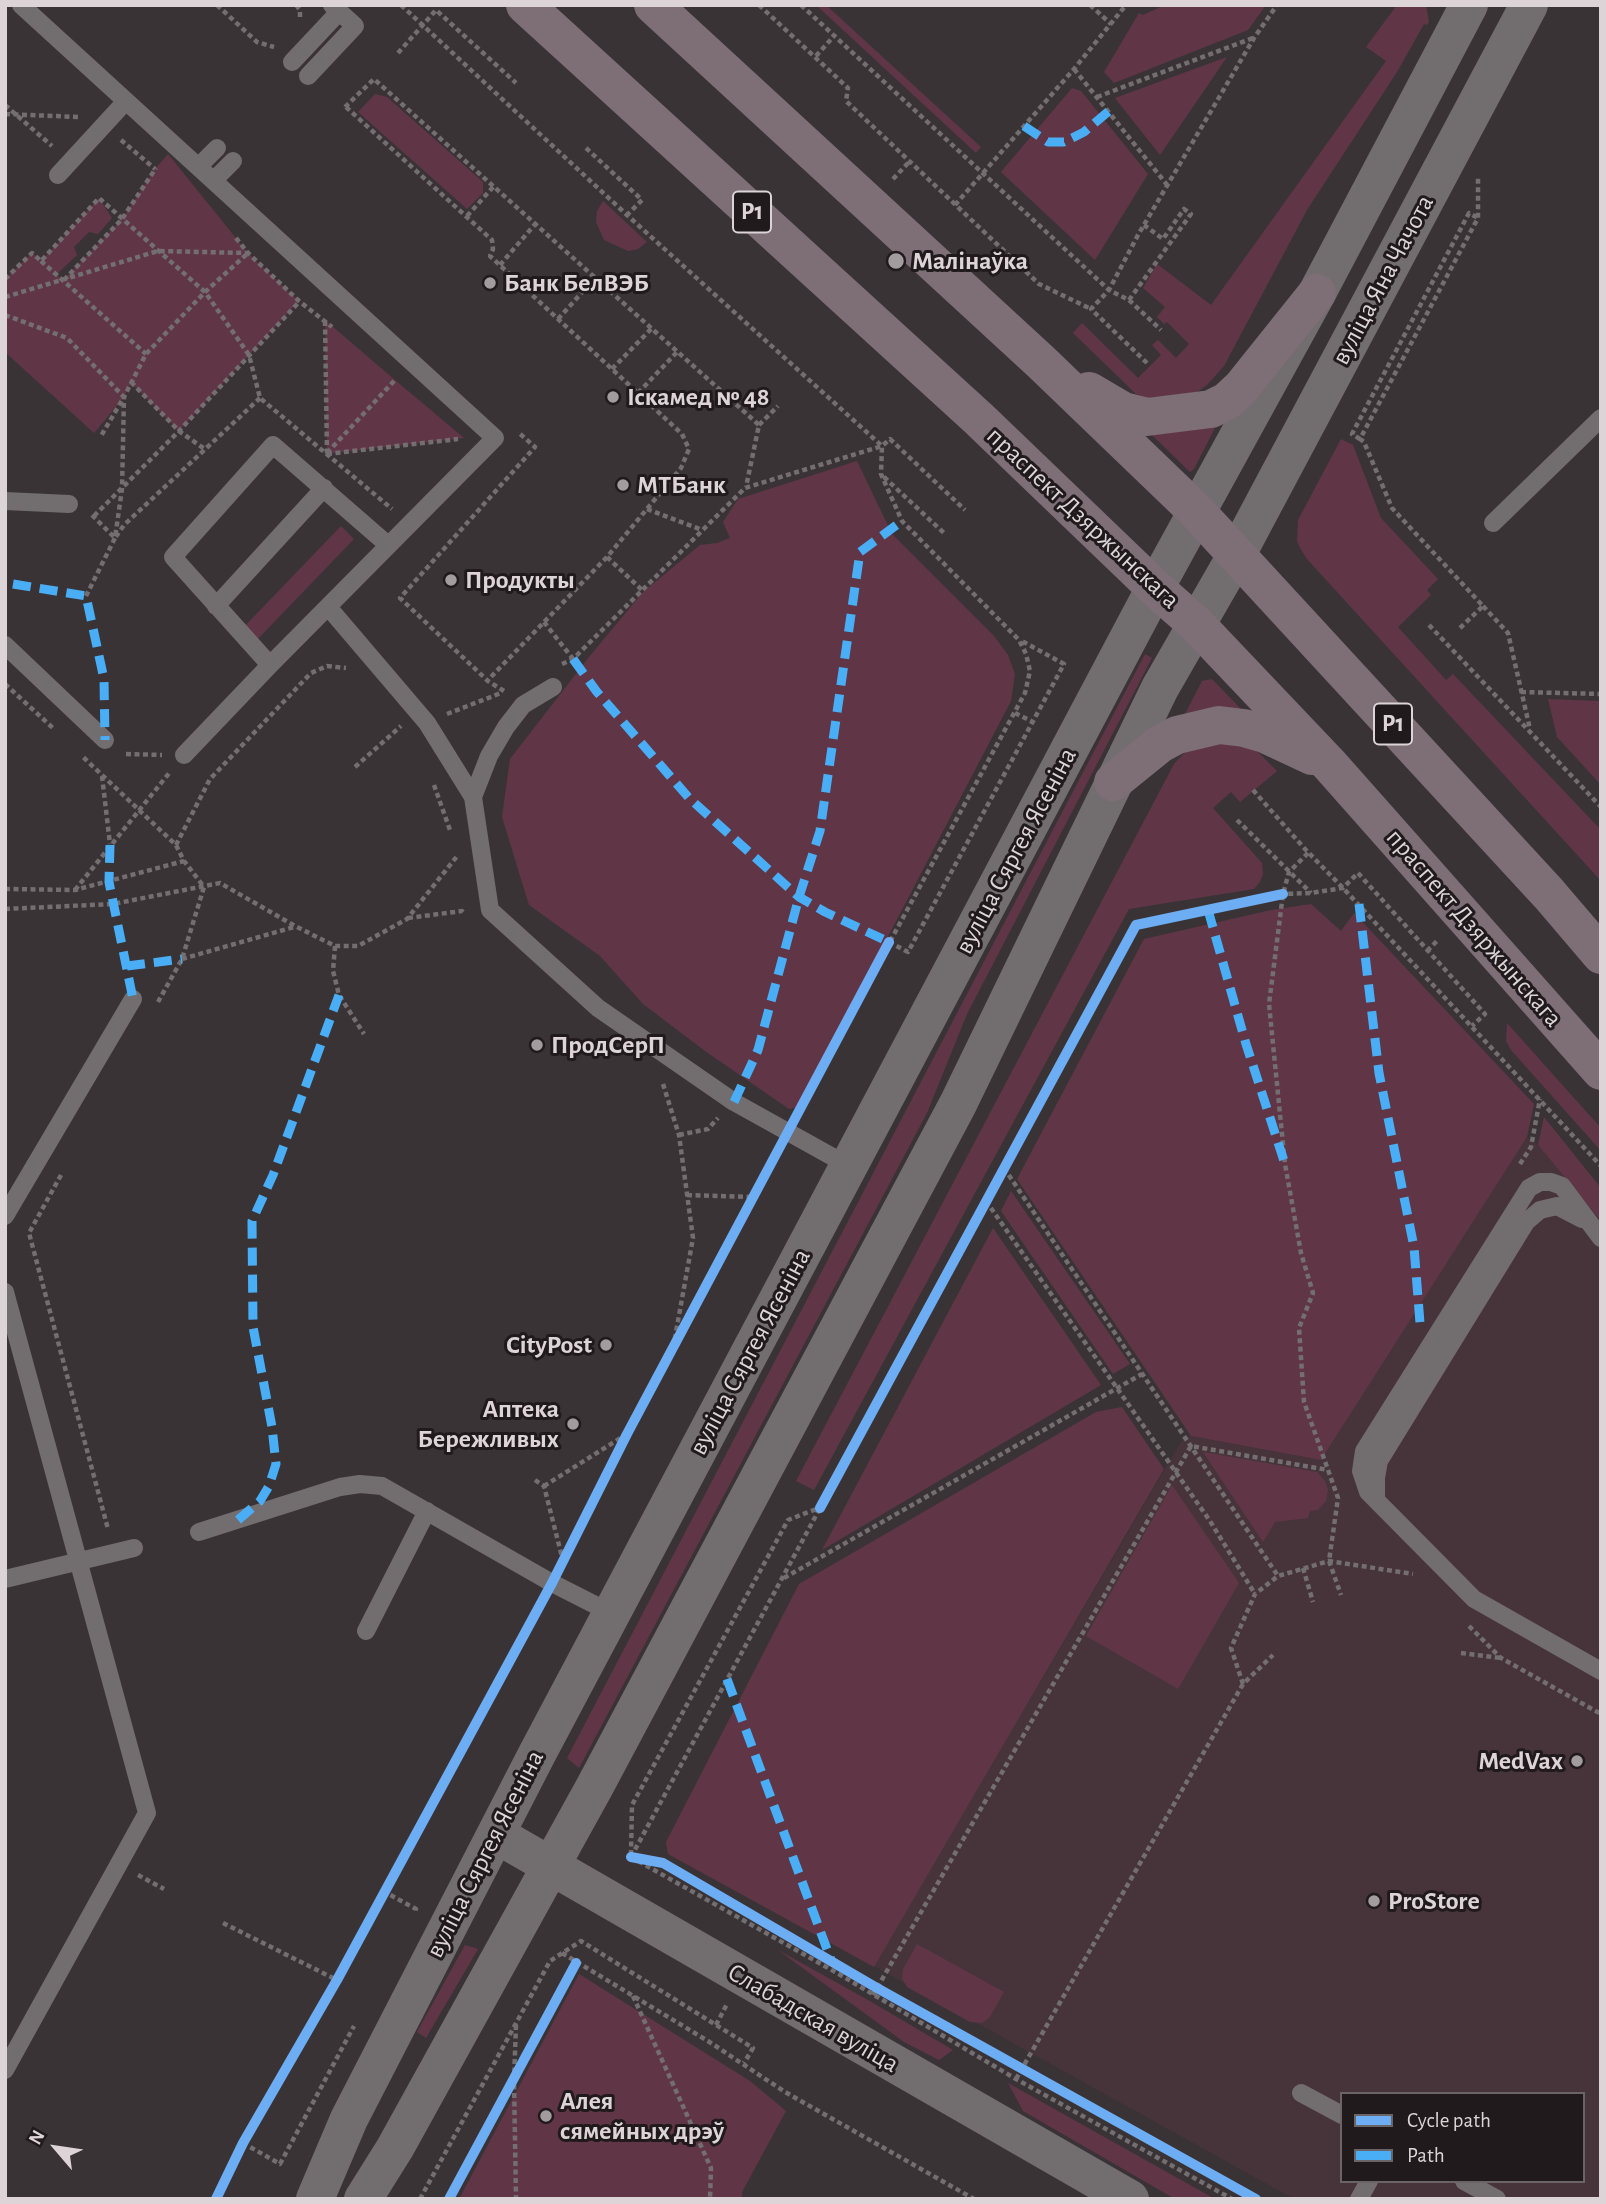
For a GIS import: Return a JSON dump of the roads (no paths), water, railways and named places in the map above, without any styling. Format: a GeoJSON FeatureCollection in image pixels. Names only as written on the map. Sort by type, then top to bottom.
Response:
{"type":"FeatureCollection","features":[{"type":"Feature","properties":{"kind":"main road","name":"праспект Дзяржынскага"},"geometry":{"type":"LineString","coordinates":[[525,5],[979,419],[1196,624],[1330,765],[1601,1071]]}},
{"type":"Feature","properties":{"kind":"main road","name":"Р1"},"geometry":{"type":"LineString","coordinates":[[653,5],[1041,362],[1196,511],[1549,894],[1601,955]]}},
{"type":"Feature","properties":{"kind":"main road","name":"вуліца Яна Чачота"},"geometry":{"type":"LineString","coordinates":[[1196,511],[1317,293],[1469,5]]}},
{"type":"Feature","properties":{"kind":"main road","name":"вуліца Яна Чачота"},"geometry":{"type":"LineString","coordinates":[[1237,554],[1529,5]]}},
{"type":"Feature","properties":{"kind":"main road"},"geometry":{"type":"LineString","coordinates":[[1041,362],[1123,411],[1147,417],[1211,410],[1227,401],[1241,388],[1317,293]]}},
{"type":"Feature","properties":{"kind":"main road","name":"вуліца Сяргея Ясеніна"},"geometry":{"type":"LineString","coordinates":[[315,2199],[349,2119],[611,1613],[1196,511]]}},
{"type":"Feature","properties":{"kind":"main road","name":"вуліца Сяргея Ясеніна"},"geometry":{"type":"LineString","coordinates":[[363,2199],[402,2136],[596,1786],[951,1116],[1160,688],[1237,554]]}},
{"type":"Feature","properties":{"kind":"main road"},"geometry":{"type":"LineString","coordinates":[[1114,782],[1160,744],[1177,735],[1219,725],[1265,734],[1330,765]]}},
{"type":"Feature","properties":{"kind":"main road","name":"Слабадская вуліца"},"geometry":{"type":"LineString","coordinates":[[496,1835],[1130,2199]]}},
{"type":"Feature","properties":{"kind":"lane"},"geometry":{"type":"LineString","coordinates":[[21,5],[495,438],[184,755]]}},
{"type":"Feature","properties":{"kind":"lane"},"geometry":{"type":"LineString","coordinates":[[292,62],[335,8],[355,26],[308,76]]}},
{"type":"Feature","properties":{"kind":"lane"},"geometry":{"type":"LineString","coordinates":[[64,168],[126,101]]}},
{"type":"Feature","properties":{"kind":"lane"},"geometry":{"type":"LineString","coordinates":[[199,166],[217,148]]}},
{"type":"Feature","properties":{"kind":"lane"},"geometry":{"type":"LineString","coordinates":[[214,180],[233,161]]}},
{"type":"Feature","properties":{"kind":"lane"},"geometry":{"type":"LineString","coordinates":[[1493,523],[1601,418]]}},
{"type":"Feature","properties":{"kind":"lane"},"geometry":{"type":"LineString","coordinates":[[270,665],[173,557],[272,445],[388,545]]}},
{"type":"Feature","properties":{"kind":"lane"},"geometry":{"type":"LineString","coordinates":[[216,606],[324,488]]}},
{"type":"Feature","properties":{"kind":"lane"},"geometry":{"type":"LineString","coordinates":[[5,501],[69,504]]}},
{"type":"Feature","properties":{"kind":"lane"},"geometry":{"type":"LineString","coordinates":[[328,608],[427,723],[473,797],[490,910],[598,1008],[734,1102],[849,1166]]}},
{"type":"Feature","properties":{"kind":"lane"},"geometry":{"type":"LineString","coordinates":[[5,645],[105,740]]}},
{"type":"Feature","properties":{"kind":"lane"},"geometry":{"type":"LineString","coordinates":[[473,797],[489,756],[506,727],[523,705],[553,687]]}},
{"type":"Feature","properties":{"kind":"lane"},"geometry":{"type":"LineString","coordinates":[[5,1216],[133,999]]}},
{"type":"Feature","properties":{"kind":"lane"},"geometry":{"type":"LineString","coordinates":[[1597,1233],[1562,1186],[1540,1182],[1530,1188],[1364,1451],[1361,1471],[1368,1492],[1474,1599],[1601,1671]]}},
{"type":"Feature","properties":{"kind":"lane"},"geometry":{"type":"LineString","coordinates":[[1376,1500],[1379,1461],[1526,1222],[1540,1210],[1557,1206],[1576,1214],[1597,1233]]}},
{"type":"Feature","properties":{"kind":"lane"},"geometry":{"type":"LineString","coordinates":[[5,1293],[147,1813],[5,2070]]}},
{"type":"Feature","properties":{"kind":"lane"},"geometry":{"type":"LineString","coordinates":[[199,1532],[340,1487],[360,1484],[383,1486],[552,1583],[611,1613]]}},
{"type":"Feature","properties":{"kind":"lane"},"geometry":{"type":"LineString","coordinates":[[366,1631],[428,1511]]}},
{"type":"Feature","properties":{"kind":"lane"},"geometry":{"type":"LineString","coordinates":[[5,1579],[134,1548]]}},
{"type":"Feature","properties":{"kind":"lane"},"geometry":{"type":"LineString","coordinates":[[1301,2093],[1340,2114]]}},
{"type":"Feature","properties":{"kind":"lane"},"geometry":{"type":"LineString","coordinates":[[1359,2199],[1368,2183]]}},
{"type":"Feature","properties":{"kind":"lane"},"geometry":{"type":"LineString","coordinates":[[1469,2183],[1497,2199]]}},
{"type":"Feature","properties":{"kind":"place","name":"Малінаўка"},"geometry":{"type":"Point","coordinates":[896,261]}},
{"type":"Feature","properties":{"kind":"place","name":"Банк БелВЭБ"},"geometry":{"type":"Point","coordinates":[490,283]}},
{"type":"Feature","properties":{"kind":"place","name":"Іскамед № 48"},"geometry":{"type":"Point","coordinates":[613,397]}},
{"type":"Feature","properties":{"kind":"place","name":"МТБанк"},"geometry":{"type":"Point","coordinates":[623,485]}},
{"type":"Feature","properties":{"kind":"place","name":"Продукты"},"geometry":{"type":"Point","coordinates":[451,580]}},
{"type":"Feature","properties":{"kind":"place","name":"ПродСерП"},"geometry":{"type":"Point","coordinates":[537,1045]}},
{"type":"Feature","properties":{"kind":"place","name":"CityPost"},"geometry":{"type":"Point","coordinates":[606,1345]}},
{"type":"Feature","properties":{"kind":"place","name":"Аптека Бережливых"},"geometry":{"type":"Point","coordinates":[573,1424]}},
{"type":"Feature","properties":{"kind":"place","name":"MedVax"},"geometry":{"type":"Point","coordinates":[1577,1761]}},
{"type":"Feature","properties":{"kind":"place","name":"ProStore"},"geometry":{"type":"Point","coordinates":[1374,1901]}},
{"type":"Feature","properties":{"kind":"place","name":"Алея сямейных дрэў"},"geometry":{"type":"Point","coordinates":[546,2116]}}]}
